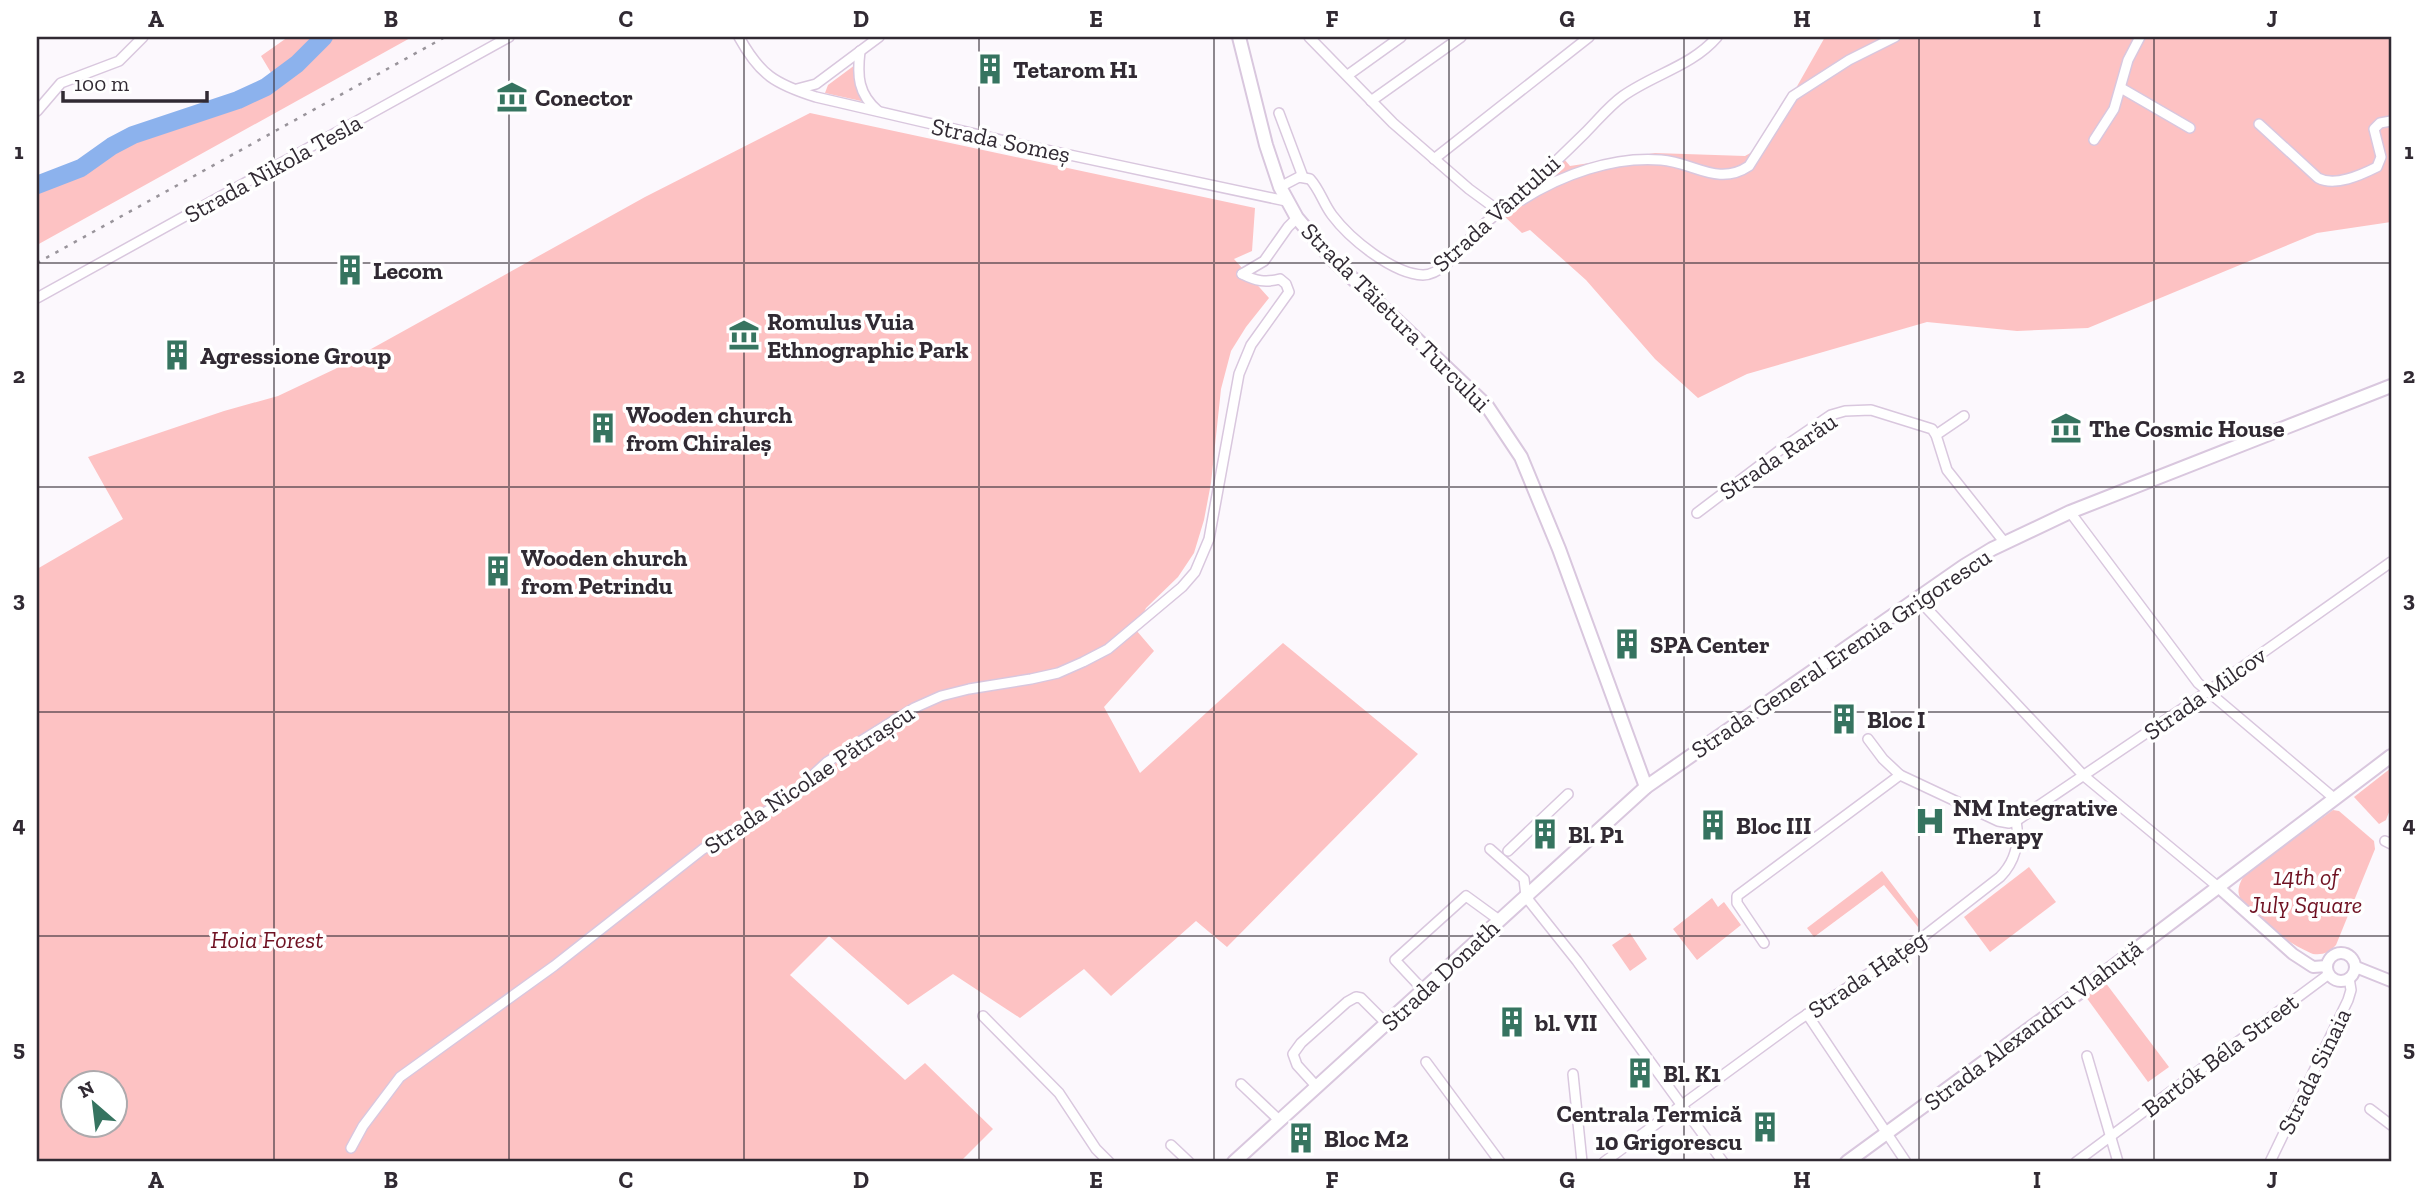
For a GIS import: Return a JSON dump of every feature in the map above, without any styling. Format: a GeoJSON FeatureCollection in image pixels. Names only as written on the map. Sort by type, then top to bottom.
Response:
{"type":"FeatureCollection","features":[{"type":"Feature","properties":{"kind":"main road","name":"Strada Tăietura Turcului"},"geometry":{"type":"LineString","coordinates":[[1239,37],[1266,145],[1280,187],[1297,218],[1330,257],[1487,406],[1532,478],[1646,787]]}},
{"type":"Feature","properties":{"kind":"main road","name":"Strada General Eremia Grigorescu"},"geometry":{"type":"LineString","coordinates":[[1646,787],[1917,598],[2005,542],[2070,512],[2391,386]]}},
{"type":"Feature","properties":{"kind":"main road","name":"Strada Alexandru Vlahuță"},"geometry":{"type":"LineString","coordinates":[[1847,1162],[2084,989],[2391,756]]}},
{"type":"Feature","properties":{"kind":"main road","name":"Strada Donath"},"geometry":{"type":"LineString","coordinates":[[1234,1162],[1646,787]]}},
{"type":"Feature","properties":{"kind":"street"},"geometry":{"type":"LineString","coordinates":[[37,111],[61,83],[119,61],[143,37]]}},
{"type":"Feature","properties":{"kind":"street","name":"Strada Nikola Tesla"},"geometry":{"type":"LineString","coordinates":[[37,298],[509,37]]}},
{"type":"Feature","properties":{"kind":"street","name":"Strada Someș"},"geometry":{"type":"LineString","coordinates":[[739,37],[761,70],[777,83],[792,90],[880,112],[1286,201]]}},
{"type":"Feature","properties":{"kind":"street"},"geometry":{"type":"LineString","coordinates":[[792,90],[809,88],[816,84],[879,37]]}},
{"type":"Feature","properties":{"kind":"street"},"geometry":{"type":"LineString","coordinates":[[1309,37],[1339,70],[1348,75],[1371,101],[1434,159],[1503,209],[1567,176],[1637,160],[1673,162],[1724,176],[1739,173],[1749,166],[1793,96],[1871,48],[1895,37]]}},
{"type":"Feature","properties":{"kind":"street"},"geometry":{"type":"LineString","coordinates":[[1348,75],[1401,37]]}},
{"type":"Feature","properties":{"kind":"street"},"geometry":{"type":"LineString","coordinates":[[1371,101],[1461,37]]}},
{"type":"Feature","properties":{"kind":"street"},"geometry":{"type":"LineString","coordinates":[[1434,159],[1589,37]]}},
{"type":"Feature","properties":{"kind":"street","name":"Strada Vântului"},"geometry":{"type":"LineString","coordinates":[[1303,177],[1314,183],[1333,216],[1346,231],[1388,264],[1423,275],[1437,270],[1623,96],[1698,55],[1717,37]]}},
{"type":"Feature","properties":{"kind":"street"},"geometry":{"type":"LineString","coordinates":[[2094,140],[2111,116],[2132,49],[2140,37]]}},
{"type":"Feature","properties":{"kind":"street"},"geometry":{"type":"LineString","coordinates":[[860,51],[860,85],[866,98],[880,112]]}},
{"type":"Feature","properties":{"kind":"street"},"geometry":{"type":"LineString","coordinates":[[2121,88],[2190,128]]}},
{"type":"Feature","properties":{"kind":"street"},"geometry":{"type":"LineString","coordinates":[[1279,113],[1303,177],[1280,187]]}},
{"type":"Feature","properties":{"kind":"street"},"geometry":{"type":"LineString","coordinates":[[2259,124],[2318,178],[2325,182],[2334,182],[2377,167],[2381,157],[2374,129],[2380,123],[2391,121]]}},
{"type":"Feature","properties":{"kind":"street","name":"Strada Nicolae Pătrașcu"},"geometry":{"type":"LineString","coordinates":[[351,1148],[363,1126],[400,1077],[554,966],[703,849],[786,800],[827,762],[914,708],[942,696],[1058,673],[1083,662],[1108,649],[1182,587],[1195,572],[1209,538],[1240,374],[1251,345],[1289,292],[1280,279],[1266,282],[1242,274],[1264,261],[1297,218]]}},
{"type":"Feature","properties":{"kind":"street","name":"Strada Rarău"},"geometry":{"type":"LineString","coordinates":[[1697,513],[1831,415],[1845,411],[1871,411],[1898,421],[1928,426],[1936,435]]}},
{"type":"Feature","properties":{"kind":"street"},"geometry":{"type":"LineString","coordinates":[[1964,416],[1936,435],[1942,462],[2005,542]]}},
{"type":"Feature","properties":{"kind":"street"},"geometry":{"type":"LineString","coordinates":[[2070,512],[2207,692],[2335,799]]}},
{"type":"Feature","properties":{"kind":"street","name":"Strada Milcov"},"geometry":{"type":"LineString","coordinates":[[2016,821],[2207,692],[2391,562]]}},
{"type":"Feature","properties":{"kind":"street"},"geometry":{"type":"LineString","coordinates":[[1917,598],[2084,776],[2217,886],[2293,954],[2313,967],[2328,970],[2341,981],[2349,978],[2356,967]]}},
{"type":"Feature","properties":{"kind":"street"},"geometry":{"type":"LineString","coordinates":[[1868,739],[1900,775],[1998,821],[2016,821]]}},
{"type":"Feature","properties":{"kind":"street"},"geometry":{"type":"LineString","coordinates":[[1764,943],[1737,903],[1737,896],[1900,775]]}},
{"type":"Feature","properties":{"kind":"street"},"geometry":{"type":"LineString","coordinates":[[1508,851],[1568,794]]}},
{"type":"Feature","properties":{"kind":"street","name":"Strada Hațeg"},"geometry":{"type":"LineString","coordinates":[[1604,1162],[1807,1014],[1919,940],[2000,877],[2014,857],[2018,834],[2016,821]]}},
{"type":"Feature","properties":{"kind":"street"},"geometry":{"type":"LineString","coordinates":[[1490,849],[1524,879],[1526,896],[1577,961],[1723,1162]]}},
{"type":"Feature","properties":{"kind":"street"},"geometry":{"type":"LineString","coordinates":[[1424,991],[1395,960],[1466,896],[1499,920]]}},
{"type":"Feature","properties":{"kind":"street"},"geometry":{"type":"LineString","coordinates":[[2328,970],[2334,954],[2342,952],[2350,956],[2356,967],[2391,981]]}},
{"type":"Feature","properties":{"kind":"street","name":"Bartók Béla Street"},"geometry":{"type":"LineString","coordinates":[[2076,1162],[2328,970]]}},
{"type":"Feature","properties":{"kind":"street","name":"Strada Sinaia"},"geometry":{"type":"LineString","coordinates":[[2270,1162],[2348,1000],[2351,990],[2349,978]]}},
{"type":"Feature","properties":{"kind":"street"},"geometry":{"type":"LineString","coordinates":[[1317,1087],[1297,1065],[1293,1054],[1311,1035],[1356,997],[1366,1002],[1387,1024]]}},
{"type":"Feature","properties":{"kind":"street"},"geometry":{"type":"LineString","coordinates":[[1807,1014],[1906,1162]]}},
{"type":"Feature","properties":{"kind":"street"},"geometry":{"type":"LineString","coordinates":[[983,1016],[1059,1093],[1096,1149],[1109,1162]]}},
{"type":"Feature","properties":{"kind":"street"},"geometry":{"type":"LineString","coordinates":[[2087,1056],[2118,1162]]}},
{"type":"Feature","properties":{"kind":"street"},"geometry":{"type":"LineString","coordinates":[[1426,1062],[1500,1162]]}},
{"type":"Feature","properties":{"kind":"street"},"geometry":{"type":"LineString","coordinates":[[1573,1074],[1582,1162]]}},
{"type":"Feature","properties":{"kind":"street"},"geometry":{"type":"LineString","coordinates":[[1241,1084],[1279,1120]]}},
{"type":"Feature","properties":{"kind":"street"},"geometry":{"type":"LineString","coordinates":[[2370,1109],[2391,1125]]}},
{"type":"Feature","properties":{"kind":"street"},"geometry":{"type":"LineString","coordinates":[[1171,1146],[1189,1162]]}},
{"type":"Feature","properties":{"kind":"green space"},"geometry":{"type":"Polygon","coordinates":[[[288,37],[412,37],[37,245],[37,176],[75,165],[119,137],[150,122],[240,93],[273,76],[261,56],[288,37]]]}},
{"type":"Feature","properties":{"kind":"green space"},"geometry":{"type":"Polygon","coordinates":[[[1825,37],[2391,37],[2391,222],[2317,233],[2088,328],[2017,331],[1927,322],[1747,374],[1698,398],[1655,359],[1586,280],[1530,230],[1522,233],[1502,214],[1521,203],[1564,159],[1570,166],[1655,153],[1745,156],[1763,146],[1825,37]]]}},
{"type":"Feature","properties":{"kind":"green space"},"geometry":{"type":"Polygon","coordinates":[[[859,62],[866,98],[861,101],[825,93],[828,85],[859,62]]]}},
{"type":"Feature","properties":{"kind":"green space","name":"Hoia Forest"},"geometry":{"type":"Polygon","coordinates":[[[810,113],[1255,208],[1252,251],[1234,259],[1269,298],[1231,351],[1221,389],[1211,483],[1204,520],[1194,553],[1178,577],[1146,608],[1136,630],[1154,651],[1104,707],[1140,773],[1283,643],[1418,754],[1227,947],[1196,921],[1111,996],[1084,969],[1020,1018],[953,974],[908,1005],[829,936],[790,975],[905,1080],[925,1063],[993,1129],[960,1162],[37,1162],[37,569],[123,519],[88,457],[224,411],[278,396],[335,369],[645,197],[810,113]]]}},
{"type":"Feature","properties":{"kind":"green space"},"geometry":{"type":"Polygon","coordinates":[[[2391,768],[2391,807],[2386,820],[2379,824],[2354,797],[2391,768]]]}},
{"type":"Feature","properties":{"kind":"green space","name":"14th of July Square"},"geometry":{"type":"Polygon","coordinates":[[[2333,810],[2339,811],[2374,841],[2375,849],[2336,945],[2326,953],[2313,954],[2294,945],[2260,921],[2243,903],[2239,890],[2245,874],[2333,810]]]}},
{"type":"Feature","properties":{"kind":"green space"},"geometry":{"type":"Polygon","coordinates":[[[2029,867],[2056,902],[1990,952],[1964,917],[2029,867]]]}},
{"type":"Feature","properties":{"kind":"green space"},"geometry":{"type":"Polygon","coordinates":[[[1882,871],[1919,920],[1918,927],[1884,885],[1814,937],[1807,928],[1882,871]]]}},
{"type":"Feature","properties":{"kind":"green space"},"geometry":{"type":"Polygon","coordinates":[[[1712,898],[1718,907],[1724,902],[1741,925],[1697,960],[1673,929],[1712,898]]]}},
{"type":"Feature","properties":{"kind":"green space"},"geometry":{"type":"Polygon","coordinates":[[[1630,933],[1647,959],[1630,971],[1612,945],[1630,933]]]}},
{"type":"Feature","properties":{"kind":"green space"},"geometry":{"type":"Polygon","coordinates":[[[2105,982],[2169,1067],[2148,1082],[2086,997],[2105,982]]]}},
{"type":"Feature","properties":{"kind":"waterway"},"geometry":{"type":"LineString","coordinates":[[37,185],[81,168],[133,135],[238,100],[266,87],[297,64],[324,37]]}},
{"type":"Feature","properties":{"kind":"railway"},"geometry":{"type":"LineString","coordinates":[[37,263],[445,37]]}},
{"type":"Feature","properties":{"kind":"place","name":"Tetarom H1"},"geometry":{"type":"Point","coordinates":[990,69]}},
{"type":"Feature","properties":{"kind":"place","name":"Conector"},"geometry":{"type":"Point","coordinates":[512,97]}},
{"type":"Feature","properties":{"kind":"place","name":"Lecom"},"geometry":{"type":"Point","coordinates":[350,270]}},
{"type":"Feature","properties":{"kind":"place","name":"Romulus Vuia Ethnographic Park"},"geometry":{"type":"Point","coordinates":[744,335]}},
{"type":"Feature","properties":{"kind":"place","name":"Agressione Group"},"geometry":{"type":"Point","coordinates":[177,355]}},
{"type":"Feature","properties":{"kind":"place","name":"Wooden church from Chiraleș"},"geometry":{"type":"Point","coordinates":[603,428]}},
{"type":"Feature","properties":{"kind":"place","name":"The Cosmic House"},"geometry":{"type":"Point","coordinates":[2066,428]}},
{"type":"Feature","properties":{"kind":"place","name":"Wooden church from Petrindu"},"geometry":{"type":"Point","coordinates":[498,571]}},
{"type":"Feature","properties":{"kind":"place","name":"SPA Center"},"geometry":{"type":"Point","coordinates":[1627,644]}},
{"type":"Feature","properties":{"kind":"place","name":"Bloc I"},"geometry":{"type":"Point","coordinates":[1844,719]}},
{"type":"Feature","properties":{"kind":"place","name":"NM Integrative Therapy"},"geometry":{"type":"Point","coordinates":[1930,821]}},
{"type":"Feature","properties":{"kind":"place","name":"Bloc III"},"geometry":{"type":"Point","coordinates":[1713,825]}},
{"type":"Feature","properties":{"kind":"place","name":"Bl. P1"},"geometry":{"type":"Point","coordinates":[1545,834]}},
{"type":"Feature","properties":{"kind":"place","name":"bl. VII"},"geometry":{"type":"Point","coordinates":[1512,1022]}},
{"type":"Feature","properties":{"kind":"place","name":"Bl. K1"},"geometry":{"type":"Point","coordinates":[1640,1073]}},
{"type":"Feature","properties":{"kind":"place","name":"Centrala Termică 10 Grigorescu"},"geometry":{"type":"Point","coordinates":[1765,1127]}},
{"type":"Feature","properties":{"kind":"place","name":"Bloc M2"},"geometry":{"type":"Point","coordinates":[1301,1138]}}]}
